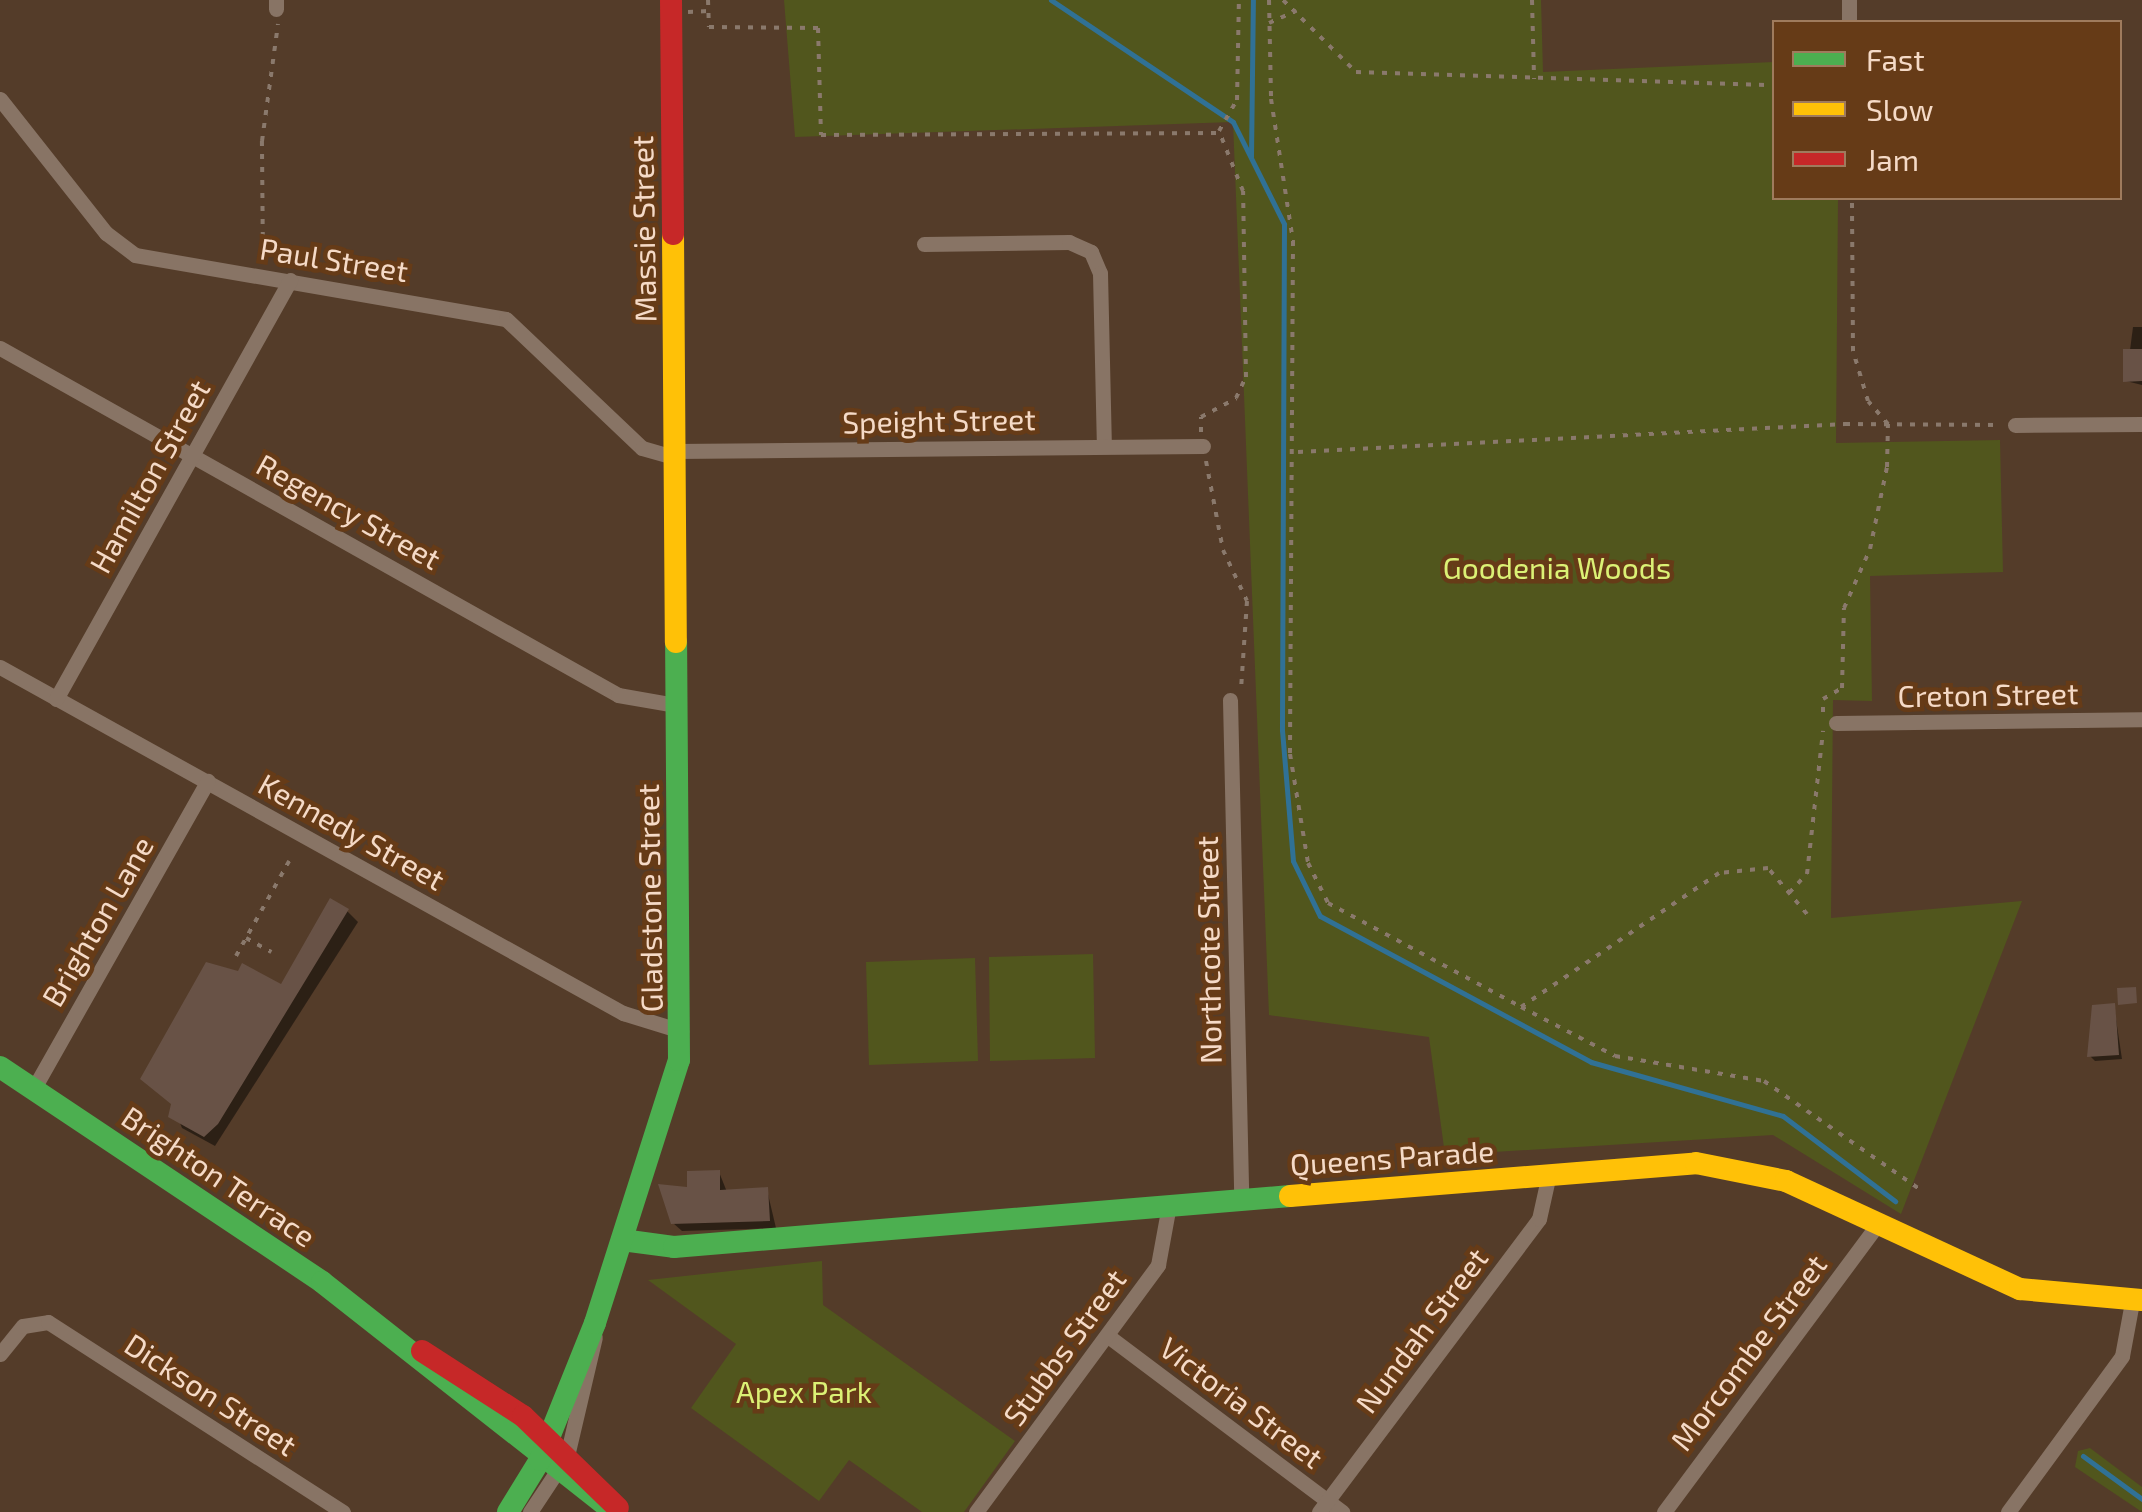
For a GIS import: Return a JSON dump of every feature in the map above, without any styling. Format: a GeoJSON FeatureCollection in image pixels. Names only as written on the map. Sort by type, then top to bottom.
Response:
{"type":"FeatureCollection","features":[{"type":"Feature","properties":{"kind":"street","name":"Massie Street"},"geometry":{"type":"LineString","coordinates":[[671,0],[676,454]]}},
{"type":"Feature","properties":{"kind":"street","name":"Paul Street"},"geometry":{"type":"LineString","coordinates":[[0,99],[120,248],[506,319],[549,350],[642,448],[676,454]]}},
{"type":"Feature","properties":{"kind":"street"},"geometry":{"type":"LineString","coordinates":[[924,244],[1069,242],[1091,252],[1100,272],[1104,445]]}},
{"type":"Feature","properties":{"kind":"street","name":"Hamilton Street"},"geometry":{"type":"LineString","coordinates":[[56,698],[290,280]]}},
{"type":"Feature","properties":{"kind":"street","name":"Regency Street"},"geometry":{"type":"LineString","coordinates":[[0,348],[618,695],[676,705]]}},
{"type":"Feature","properties":{"kind":"street"},"geometry":{"type":"LineString","coordinates":[[2015,425],[2142,424]]}},
{"type":"Feature","properties":{"kind":"street","name":"Speight Street"},"geometry":{"type":"LineString","coordinates":[[676,454],[1203,446]]}},
{"type":"Feature","properties":{"kind":"street","name":"Gladstone Street"},"geometry":{"type":"LineString","coordinates":[[508,1512],[544,1449],[595,1323],[681,1031],[676,454]]}},
{"type":"Feature","properties":{"kind":"street","name":"Kennedy Street"},"geometry":{"type":"LineString","coordinates":[[0,667],[622,1013],[681,1031]]}},
{"type":"Feature","properties":{"kind":"street","name":"Northcote Street"},"geometry":{"type":"LineString","coordinates":[[1230,700],[1241,1199]]}},
{"type":"Feature","properties":{"kind":"street","name":"Creton Street"},"geometry":{"type":"LineString","coordinates":[[1836,723],[2142,720]]}},
{"type":"Feature","properties":{"kind":"street","name":"Brighton Lane"},"geometry":{"type":"LineString","coordinates":[[34,1088],[208,782]]}},
{"type":"Feature","properties":{"kind":"street","name":"Brighton Terrace"},"geometry":{"type":"LineString","coordinates":[[0,1067],[400,1341],[544,1449],[618,1512]]}},
{"type":"Feature","properties":{"kind":"street","name":"Queens Parade"},"geometry":{"type":"LineString","coordinates":[[622,1240],[660,1248],[1549,1174],[1728,1165],[2020,1289],[2137,1301]]}},
{"type":"Feature","properties":{"kind":"street","name":"Nundah Street"},"geometry":{"type":"LineString","coordinates":[[1323,1506],[1539,1219],[1549,1174]]}},
{"type":"Feature","properties":{"kind":"street","name":"Stubbs Street"},"geometry":{"type":"LineString","coordinates":[[976,1512],[1158,1264],[1169,1205]]}},
{"type":"Feature","properties":{"kind":"street","name":"Morcombe Street"},"geometry":{"type":"LineString","coordinates":[[1664,1512],[1876,1225]]}},
{"type":"Feature","properties":{"kind":"street"},"geometry":{"type":"LineString","coordinates":[[2008,1512],[2122,1356],[2137,1301]]}},
{"type":"Feature","properties":{"kind":"street","name":"Dickson Street"},"geometry":{"type":"LineString","coordinates":[[0,1354],[23,1326],[48,1322],[343,1512]]}},
{"type":"Feature","properties":{"kind":"street","name":"Gladstone Street"},"geometry":{"type":"LineString","coordinates":[[563,1466],[595,1323]]}},
{"type":"Feature","properties":{"kind":"street","name":"Victoria Street"},"geometry":{"type":"LineString","coordinates":[[1108,1336],[1323,1506],[1342,1512]]}},
{"type":"Feature","properties":{"kind":"street"},"geometry":{"type":"LineString","coordinates":[[530,1512],[563,1466]]}},
{"type":"Feature","properties":{"kind":"path"},"geometry":{"type":"LineString","coordinates":[[708,0],[709,28],[818,28],[822,135],[1220,132]]}},
{"type":"Feature","properties":{"kind":"path"},"geometry":{"type":"LineString","coordinates":[[1230,700],[1244,685],[1246,602],[1223,550],[1201,417],[1236,398],[1246,377],[1243,191],[1220,132],[1233,108],[1239,0]]}},
{"type":"Feature","properties":{"kind":"path"},"geometry":{"type":"LineString","coordinates":[[1269,0],[1271,98],[1290,186],[1298,452],[1290,754],[1308,864],[1328,904],[1615,1056],[1764,1082],[1922,1191]]}},
{"type":"Feature","properties":{"kind":"path"},"geometry":{"type":"LineString","coordinates":[[1283,0],[1356,72],[1772,86]]}},
{"type":"Feature","properties":{"kind":"path"},"geometry":{"type":"LineString","coordinates":[[1532,0],[1534,79]]}},
{"type":"Feature","properties":{"kind":"path"},"geometry":{"type":"LineString","coordinates":[[263,276],[262,141],[276,5]]}},
{"type":"Feature","properties":{"kind":"path"},"geometry":{"type":"LineString","coordinates":[[1269,22],[1296,11]]}},
{"type":"Feature","properties":{"kind":"path"},"geometry":{"type":"LineString","coordinates":[[1789,894],[1807,874],[1823,699],[1842,688],[1844,608],[1870,549],[1888,424],[1868,401],[1853,351],[1852,200]]}},
{"type":"Feature","properties":{"kind":"path"},"geometry":{"type":"LineString","coordinates":[[1298,452],[1888,424],[2015,425]]}},
{"type":"Feature","properties":{"kind":"path"},"geometry":{"type":"LineString","coordinates":[[236,956],[289,861]]}},
{"type":"Feature","properties":{"kind":"path"},"geometry":{"type":"LineString","coordinates":[[1521,1006],[1720,874],[1768,868],[1807,914]]}},
{"type":"Feature","properties":{"kind":"path"},"geometry":{"type":"LineString","coordinates":[[246,938],[271,952]]}},
{"type":"Feature","properties":{"kind":"green space","name":"Goodenia Woods"},"geometry":{"type":"Polygon","coordinates":[[[784,0],[1541,0],[1543,72],[1772,62],[1772,200],[1838,200],[1836,443],[2000,440],[2003,572],[1870,576],[1872,701],[1833,700],[1831,918],[2022,901],[1901,1214],[1773,1135],[1445,1155],[1429,1037],[1269,1015],[1233,122],[795,137],[784,0]]]}},
{"type":"Feature","properties":{"kind":"green space"},"geometry":{"type":"Polygon","coordinates":[[[1093,954],[1095,1058],[990,1061],[989,957],[1093,954]]]}},
{"type":"Feature","properties":{"kind":"green space"},"geometry":{"type":"Polygon","coordinates":[[[975,958],[978,1061],[869,1065],[866,962],[975,958]]]}},
{"type":"Feature","properties":{"kind":"green space","name":"Apex Park"},"geometry":{"type":"Polygon","coordinates":[[[822,1261],[823,1305],[1015,1441],[964,1512],[922,1512],[849,1460],[819,1501],[691,1408],[736,1344],[648,1280],[822,1261]]]}},
{"type":"Feature","properties":{"kind":"green space"},"geometry":{"type":"Polygon","coordinates":[[[2090,1448],[2142,1487],[2142,1512],[2075,1467],[2078,1451],[2090,1448]]]}},
{"type":"Feature","properties":{"kind":"building"},"geometry":{"type":"Polygon","coordinates":[[[2123,349],[2142,349],[2142,381],[2123,382],[2123,349]]]}},
{"type":"Feature","properties":{"kind":"building"},"geometry":{"type":"Polygon","coordinates":[[[330,898],[349,909],[218,1124],[204,1137],[168,1117],[171,1104],[140,1079],[206,962],[238,971],[242,963],[281,984],[330,898]]]}},
{"type":"Feature","properties":{"kind":"building"},"geometry":{"type":"Polygon","coordinates":[[[2136,987],[2137,1003],[2118,1005],[2117,988],[2136,987]]]}},
{"type":"Feature","properties":{"kind":"building"},"geometry":{"type":"Polygon","coordinates":[[[2115,1003],[2119,1055],[2087,1057],[2092,1005],[2115,1003]]]}},
{"type":"Feature","properties":{"kind":"building"},"geometry":{"type":"Polygon","coordinates":[[[720,1170],[720,1190],[768,1187],[770,1221],[671,1224],[658,1184],[687,1187],[687,1171],[720,1170]]]}},
{"type":"Feature","properties":{"kind":"waterway"},"geometry":{"type":"LineString","coordinates":[[1051,0],[1233,122],[1284,224],[1282,730],[1293,861],[1320,916],[1591,1062],[1783,1116],[1895,1201]]}},
{"type":"Feature","properties":{"kind":"waterway"},"geometry":{"type":"LineString","coordinates":[[1251,157],[1253,0]]}},
{"type":"Feature","properties":{"kind":"waterway"},"geometry":{"type":"LineString","coordinates":[[2083,1456],[2142,1499]]}},
{"type":"Feature","properties":{"kind":"traffic: fast"},"geometry":{"type":"LineString","coordinates":[[508,1512],[540,1460],[595,1323],[679,1060],[676,642]]}},
{"type":"Feature","properties":{"kind":"traffic: fast"},"geometry":{"type":"LineString","coordinates":[[0,1067],[322,1282],[614,1512]]}},
{"type":"Feature","properties":{"kind":"traffic: fast"},"geometry":{"type":"LineString","coordinates":[[622,1240],[674,1247],[1290,1196]]}},
{"type":"Feature","properties":{"kind":"traffic: slow"},"geometry":{"type":"LineString","coordinates":[[673,234],[676,642]]}},
{"type":"Feature","properties":{"kind":"traffic: slow"},"geometry":{"type":"LineString","coordinates":[[1290,1196],[1696,1163],[1786,1181],[2020,1289],[2142,1300]]}},
{"type":"Feature","properties":{"kind":"traffic: jam"},"geometry":{"type":"LineString","coordinates":[[671,0],[673,234]]}},
{"type":"Feature","properties":{"kind":"traffic: jam"},"geometry":{"type":"LineString","coordinates":[[422,1351],[523,1416],[618,1508]]}}]}
